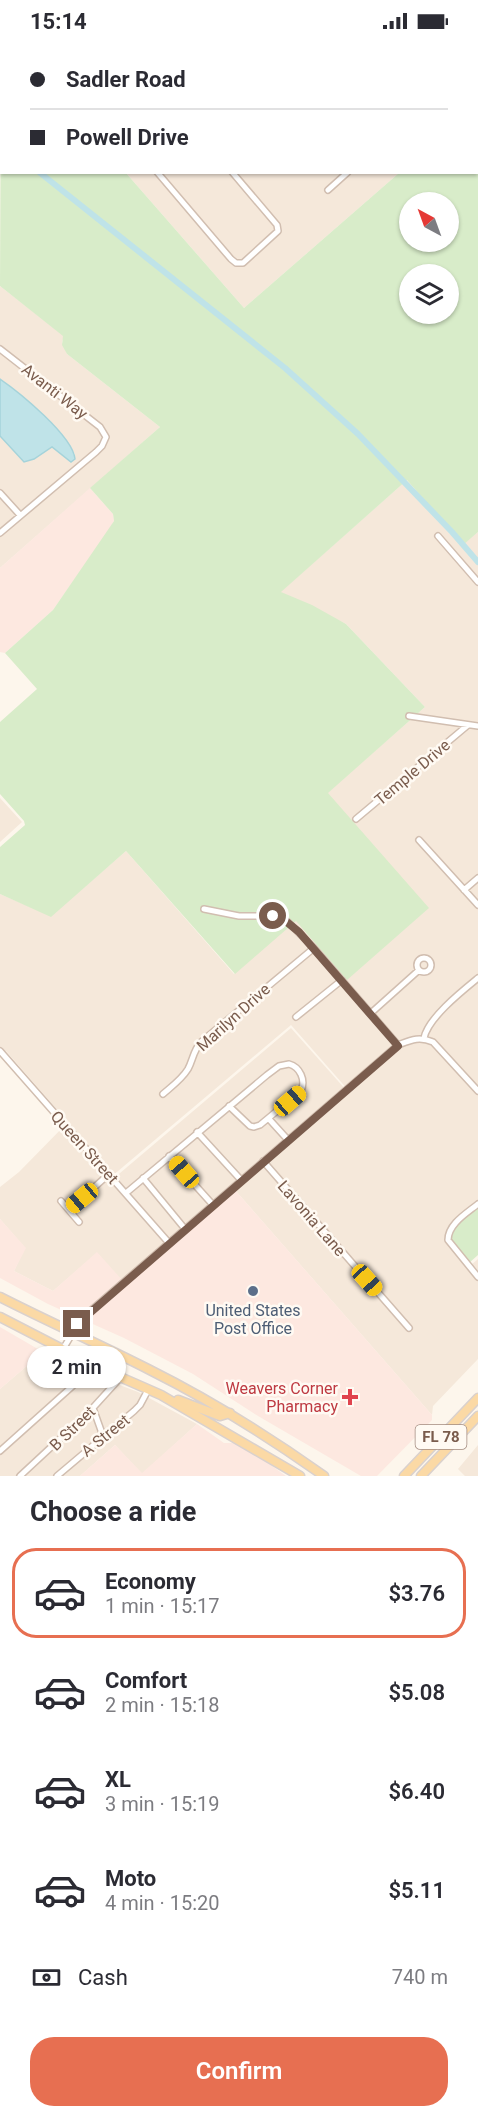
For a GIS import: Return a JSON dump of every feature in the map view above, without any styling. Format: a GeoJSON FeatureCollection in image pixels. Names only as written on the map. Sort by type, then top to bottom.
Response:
{"type":"FeatureCollection","features":[{"type":"Feature","properties":{"kind":"main road"},"geometry":{"type":"LineString","coordinates":[[0,1297],[148,1368],[230,1413],[324,1476]]}},
{"type":"Feature","properties":{"kind":"main road"},"geometry":{"type":"LineString","coordinates":[[0,1317],[95,1366],[148,1390],[220,1416],[230,1413]]}},
{"type":"Feature","properties":{"kind":"main road"},"geometry":{"type":"LineString","coordinates":[[161,1395],[300,1476]]}},
{"type":"Feature","properties":{"kind":"main road","name":"FL 78"},"geometry":{"type":"LineString","coordinates":[[404,1476],[478,1398]]}},
{"type":"Feature","properties":{"kind":"main road","name":"FL 78"},"geometry":{"type":"LineString","coordinates":[[424,1474],[478,1416]]}},
{"type":"Feature","properties":{"kind":"main road"},"geometry":{"type":"LineString","coordinates":[[258,1451],[290,1476]]}},
{"type":"Feature","properties":{"kind":"street"},"geometry":{"type":"LineString","coordinates":[[159,174],[231,259],[236,263],[243,263],[278,231],[277,225],[234,174]]}},
{"type":"Feature","properties":{"kind":"street"},"geometry":{"type":"LineString","coordinates":[[328,190],[346,174]]}},
{"type":"Feature","properties":{"kind":"street","name":"Avanti Way"},"geometry":{"type":"LineString","coordinates":[[0,349],[100,427],[106,437],[96,452],[20,516]]}},
{"type":"Feature","properties":{"kind":"street"},"geometry":{"type":"LineString","coordinates":[[0,494],[20,516],[0,533]]}},
{"type":"Feature","properties":{"kind":"street"},"geometry":{"type":"LineString","coordinates":[[438,537],[478,582]]}},
{"type":"Feature","properties":{"kind":"street"},"geometry":{"type":"LineString","coordinates":[[409,716],[478,726]]}},
{"type":"Feature","properties":{"kind":"street","name":"Temple Drive"},"geometry":{"type":"LineString","coordinates":[[356,819],[468,724]]}},
{"type":"Feature","properties":{"kind":"street"},"geometry":{"type":"LineString","coordinates":[[419,840],[478,905]]}},
{"type":"Feature","properties":{"kind":"street"},"geometry":{"type":"LineString","coordinates":[[464,890],[478,878]]}},
{"type":"Feature","properties":{"kind":"street"},"geometry":{"type":"LineString","coordinates":[[204,909],[239,916],[282,918],[314,948],[398,1046]]}},
{"type":"Feature","properties":{"kind":"street","name":"Marilyn Drive"},"geometry":{"type":"LineString","coordinates":[[163,1094],[185,1072],[192,1054],[201,1042],[314,948]]}},
{"type":"Feature","properties":{"kind":"street"},"geometry":{"type":"LineString","coordinates":[[370,1013],[419,970]]}},
{"type":"Feature","properties":{"kind":"street"},"geometry":{"type":"LineString","coordinates":[[424,1038],[428,1027],[440,1013],[478,978]]}},
{"type":"Feature","properties":{"kind":"street"},"geometry":{"type":"LineString","coordinates":[[296,1017],[342,980]]}},
{"type":"Feature","properties":{"kind":"street"},"geometry":{"type":"LineString","coordinates":[[63,1349],[81,1319],[398,1046],[416,1038],[424,1038],[439,1047],[478,1091]]}},
{"type":"Feature","properties":{"kind":"street","name":"Queen Street"},"geometry":{"type":"LineString","coordinates":[[0,1051],[169,1243]]}},
{"type":"Feature","properties":{"kind":"street"},"geometry":{"type":"LineString","coordinates":[[126,1193],[197,1132],[272,1070],[285,1064],[293,1065],[302,1078],[303,1088],[260,1125],[254,1127],[229,1106]]}},
{"type":"Feature","properties":{"kind":"street"},"geometry":{"type":"LineString","coordinates":[[269,1119],[288,1140]]}},
{"type":"Feature","properties":{"kind":"street"},"geometry":{"type":"LineString","coordinates":[[197,1132],[241,1180]]}},
{"type":"Feature","properties":{"kind":"street"},"geometry":{"type":"LineString","coordinates":[[169,1156],[213,1205]]}},
{"type":"Feature","properties":{"kind":"street","name":"Lavonia Lane"},"geometry":{"type":"LineString","coordinates":[[263,1161],[409,1328]]}},
{"type":"Feature","properties":{"kind":"street"},"geometry":{"type":"LineString","coordinates":[[69,1209],[109,1174]]}},
{"type":"Feature","properties":{"kind":"street"},"geometry":{"type":"LineString","coordinates":[[143,1178],[185,1229]]}},
{"type":"Feature","properties":{"kind":"street"},"geometry":{"type":"LineString","coordinates":[[62,1201],[79,1222]]}},
{"type":"Feature","properties":{"kind":"street"},"geometry":{"type":"LineString","coordinates":[[478,1204],[451,1228],[448,1240],[478,1277]]}},
{"type":"Feature","properties":{"kind":"street"},"geometry":{"type":"LineString","coordinates":[[0,1451],[95,1366]]}},
{"type":"Feature","properties":{"kind":"street","name":"B Street"},"geometry":{"type":"LineString","coordinates":[[20,1476],[93,1408],[120,1378]]}},
{"type":"Feature","properties":{"kind":"street","name":"A Street"},"geometry":{"type":"LineString","coordinates":[[57,1476],[140,1405],[148,1390]]}},
{"type":"Feature","properties":{"kind":"street"},"geometry":{"type":"LineString","coordinates":[[93,1408],[103,1436]]}},
{"type":"Feature","properties":{"kind":"shaded area"},"geometry":{"type":"Polygon","coordinates":[[[127,174],[398,174],[244,308],[127,174]]]}},
{"type":"Feature","properties":{"kind":"shaded area"},"geometry":{"type":"Polygon","coordinates":[[[0,286],[64,336],[62,342],[67,354],[160,427],[0,568],[0,436],[24,462],[34,459],[52,447],[71,462],[75,459],[75,454],[41,412],[0,379],[0,286]]]}},
{"type":"Feature","properties":{"kind":"shaded area"},"geometry":{"type":"Polygon","coordinates":[[[407,480],[462,545],[478,532],[478,1203],[453,1224],[471,1265],[478,1259],[478,1359],[433,1406],[432,1415],[235,1190],[349,1091],[291,1025],[111,1177],[167,1244],[123,1282],[97,1253],[53,1291],[14,1271],[25,1248],[0,1219],[0,1187],[19,1172],[68,1122],[6,1051],[0,1056],[0,894],[51,916],[126,851],[234,974],[296,920],[347,979],[428,908],[327,793],[425,707],[346,624],[280,592],[407,480]]]}},
{"type":"Feature","properties":{"kind":"shaded area"},"geometry":{"type":"Polygon","coordinates":[[[90,488],[113,514],[114,521],[110,529],[53,610],[5,653],[0,652],[0,568],[90,488]]]}},
{"type":"Feature","properties":{"kind":"shaded area"},"geometry":{"type":"Polygon","coordinates":[[[0,798],[22,822],[0,842],[0,798]]]}},
{"type":"Feature","properties":{"kind":"shaded area"},"geometry":{"type":"Polygon","coordinates":[[[291,1028],[346,1090],[169,1243],[113,1179],[291,1028]]]}},
{"type":"Feature","properties":{"kind":"shaded area"},"geometry":{"type":"Polygon","coordinates":[[[235,1190],[432,1415],[432,1420],[377,1476],[361,1476],[258,1416],[193,1374],[124,1338],[48,1304],[0,1278],[0,1219],[26,1248],[14,1271],[53,1291],[97,1252],[123,1281],[171,1245],[235,1190]]]}},
{"type":"Feature","properties":{"kind":"shaded area"},"geometry":{"type":"Polygon","coordinates":[[[0,1327],[43,1352],[0,1389],[0,1327]]]}},
{"type":"Feature","properties":{"kind":"shaded area"},"geometry":{"type":"Polygon","coordinates":[[[43,1352],[64,1364],[138,1392],[197,1424],[142,1474],[115,1445],[80,1476],[0,1476],[0,1389],[43,1352]]]}},
{"type":"Feature","properties":{"kind":"shaded area"},"geometry":{"type":"Polygon","coordinates":[[[197,1424],[224,1443],[240,1443],[286,1476],[80,1476],[115,1445],[142,1473],[197,1424]]]}},
{"type":"Feature","properties":{"kind":"shaded area"},"geometry":{"type":"Polygon","coordinates":[[[478,1445],[478,1476],[465,1476],[458,1469],[478,1445]]]}},
{"type":"Feature","properties":{"kind":"green space"},"geometry":{"type":"Polygon","coordinates":[[[1,174],[127,174],[244,308],[398,174],[478,174],[478,532],[463,545],[407,480],[281,592],[312,605],[346,624],[425,707],[328,793],[429,908],[347,980],[296,921],[235,974],[126,851],[51,917],[0,894],[0,847],[25,825],[0,794],[0,722],[37,689],[5,653],[53,610],[114,521],[113,514],[90,488],[160,427],[67,354],[62,345],[63,336],[0,286],[1,174]]]}},
{"type":"Feature","properties":{"kind":"green space"},"geometry":{"type":"Polygon","coordinates":[[[478,1206],[478,1255],[469,1263],[454,1245],[451,1234],[460,1221],[478,1206]]]}},
{"type":"Feature","properties":{"kind":"water"},"geometry":{"type":"Polygon","coordinates":[[[0,379],[32,404],[55,427],[72,449],[75,459],[71,462],[52,447],[34,459],[24,462],[0,436],[0,379]]]}},
{"type":"Feature","properties":{"kind":"waterway"},"geometry":{"type":"LineString","coordinates":[[42,174],[285,368],[358,434],[478,562]]}},
{"type":"Feature","properties":{"kind":"place","name":"United States Post Office"},"geometry":{"type":"Point","coordinates":[253,1291]}},
{"type":"Feature","properties":{"kind":"place","name":"Weavers Corner Pharmacy"},"geometry":{"type":"Point","coordinates":[350,1397]}},
{"type":"Feature","properties":{"kind":"route"},"geometry":{"type":"LineString","coordinates":[[77,1324],[398,1046],[299,932],[282,918],[273,916]]}}]}
